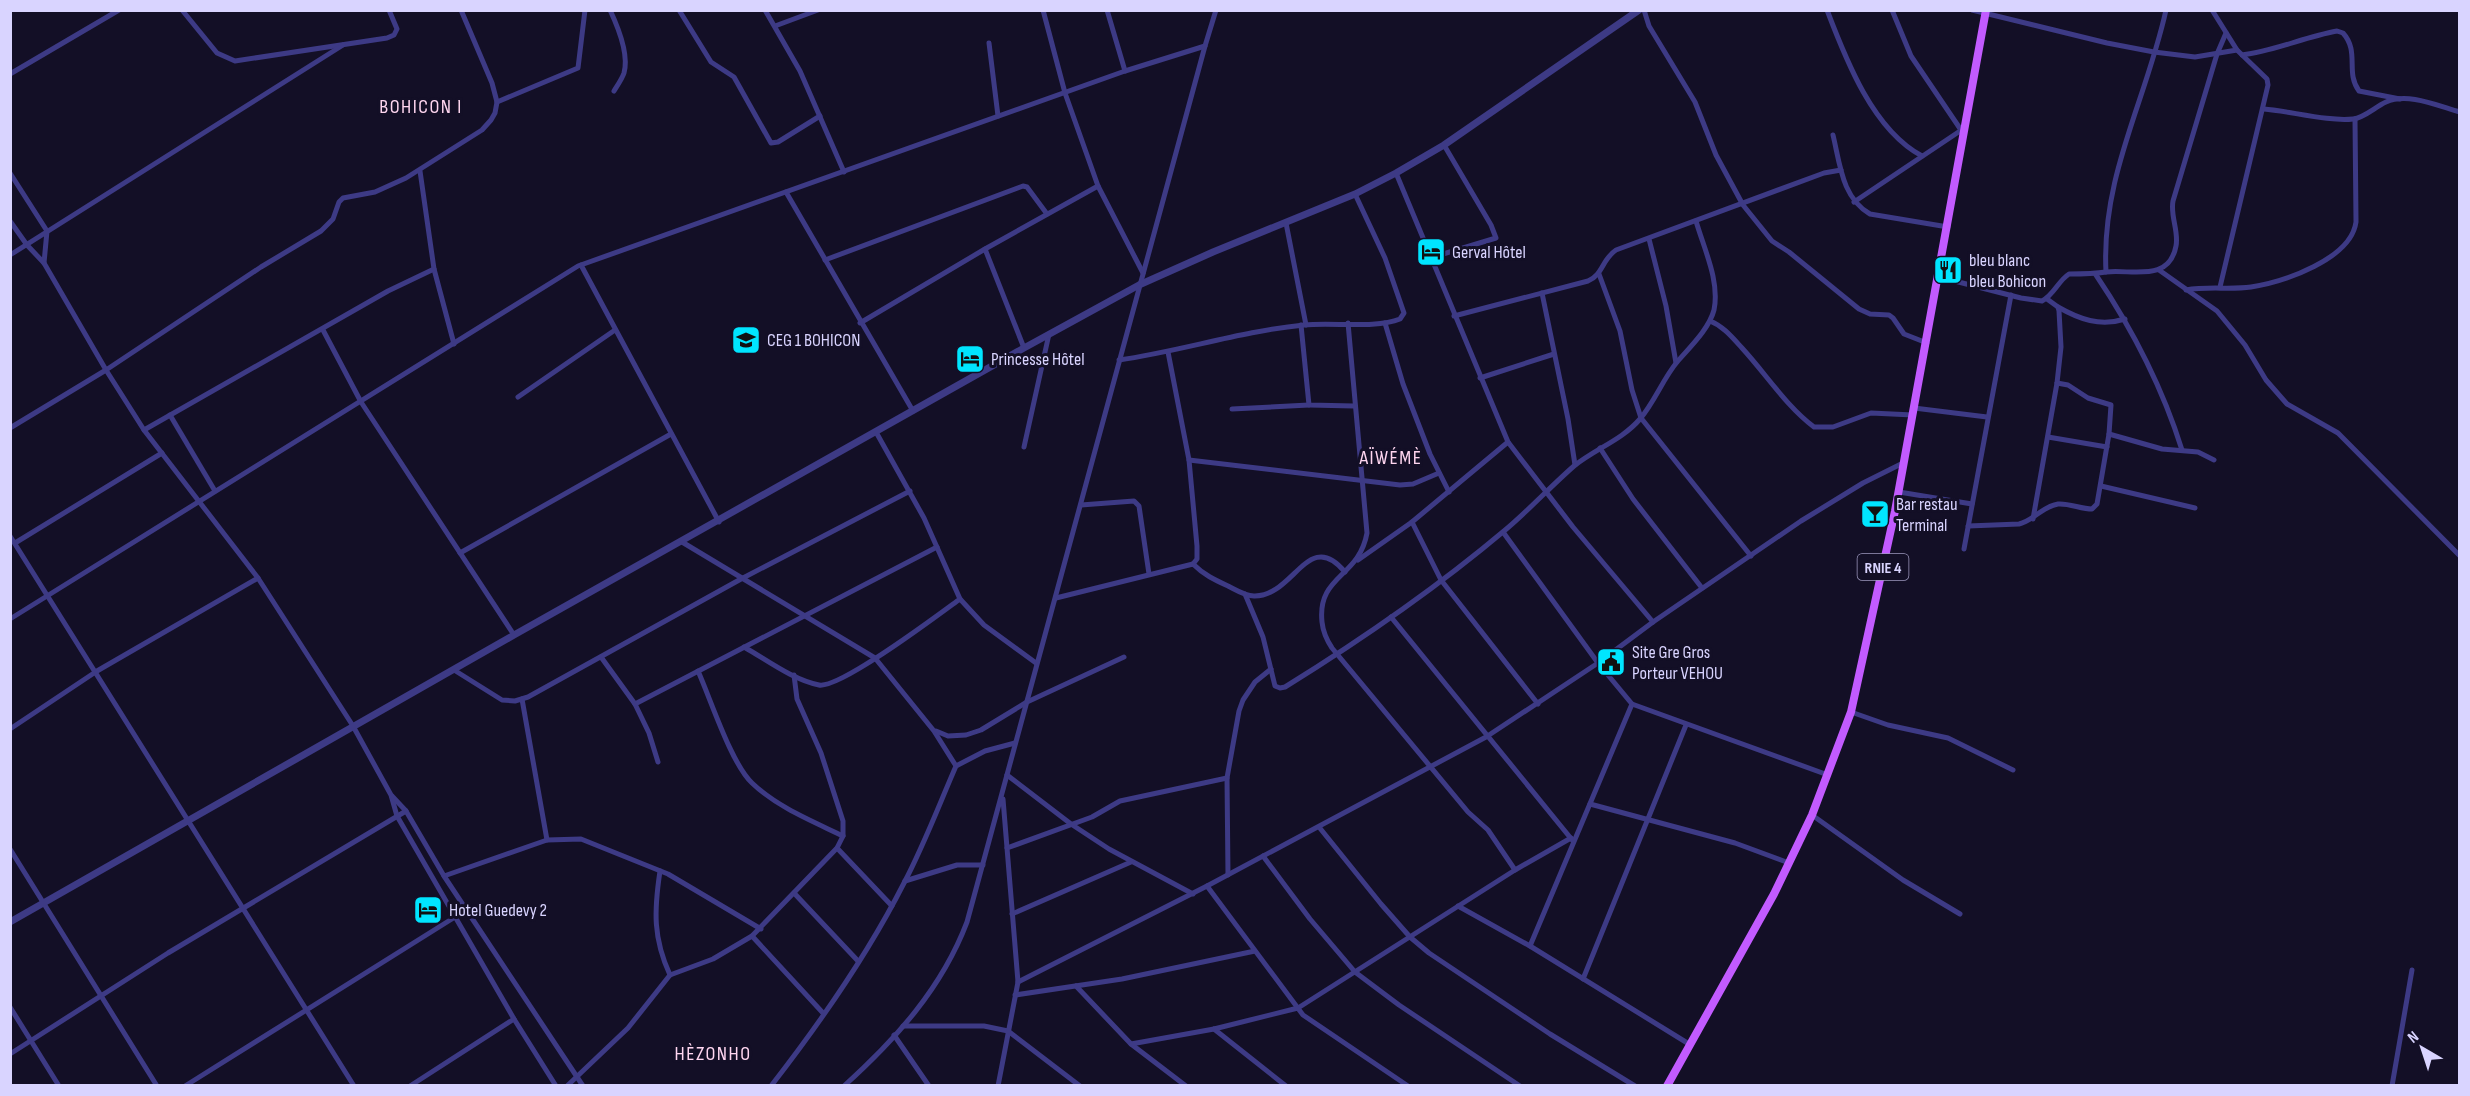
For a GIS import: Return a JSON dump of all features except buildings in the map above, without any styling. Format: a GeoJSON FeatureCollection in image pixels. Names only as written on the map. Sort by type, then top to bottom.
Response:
{"type":"FeatureCollection","features":[{"type":"Feature","properties":{"kind":"main road","name":"RNIE 4"},"geometry":{"type":"LineString","coordinates":[[1667,1086],[1789,863],[1812,815],[1851,712],[1899,492],[1986,12]]}},
{"type":"Feature","properties":{"kind":"street"},"geometry":{"type":"LineString","coordinates":[[10,74],[119,10]]}},
{"type":"Feature","properties":{"kind":"street"},"geometry":{"type":"LineString","coordinates":[[182,10],[217,53],[234,61],[387,38],[394,35],[397,29],[389,10]]}},
{"type":"Feature","properties":{"kind":"street"},"geometry":{"type":"LineString","coordinates":[[10,428],[106,370],[328,226],[343,198],[375,192],[420,171],[482,130],[495,113],[497,102],[492,83],[461,10]]}},
{"type":"Feature","properties":{"kind":"street"},"geometry":{"type":"LineString","coordinates":[[497,102],[578,68],[585,10]]}},
{"type":"Feature","properties":{"kind":"street"},"geometry":{"type":"LineString","coordinates":[[610,10],[624,52],[625,62],[624,74],[614,91]]}},
{"type":"Feature","properties":{"kind":"street"},"geometry":{"type":"LineString","coordinates":[[679,10],[711,62],[734,77],[771,143],[778,142],[820,116]]}},
{"type":"Feature","properties":{"kind":"street"},"geometry":{"type":"LineString","coordinates":[[765,10],[800,71],[844,172]]}},
{"type":"Feature","properties":{"kind":"street"},"geometry":{"type":"LineString","coordinates":[[775,26],[818,10]]}},
{"type":"Feature","properties":{"kind":"street"},"geometry":{"type":"LineString","coordinates":[[1043,10],[1065,93],[1098,186],[1143,273]]}},
{"type":"Feature","properties":{"kind":"street"},"geometry":{"type":"LineString","coordinates":[[1107,10],[1125,71]]}},
{"type":"Feature","properties":{"kind":"street"},"geometry":{"type":"LineString","coordinates":[[847,1085],[903,1026],[941,979],[958,946],[1003,794],[1036,663],[1056,598],[1139,285],[1216,10]]}},
{"type":"Feature","properties":{"kind":"street"},"geometry":{"type":"LineString","coordinates":[[10,922],[514,635],[1139,285],[1355,194],[1396,173],[1444,145],[1639,10]]}},
{"type":"Feature","properties":{"kind":"street"},"geometry":{"type":"LineString","coordinates":[[1644,10],[1649,26],[1695,102],[1719,163],[1743,205],[1772,241],[1789,252],[1844,300],[1864,313],[1889,315],[1904,334],[1927,343]]}},
{"type":"Feature","properties":{"kind":"street"},"geometry":{"type":"LineString","coordinates":[[1827,10],[1838,39],[1870,102],[1900,142],[1922,156]]}},
{"type":"Feature","properties":{"kind":"street"},"geometry":{"type":"LineString","coordinates":[[1854,202],[1964,128],[1911,56],[1892,10]]}},
{"type":"Feature","properties":{"kind":"street"},"geometry":{"type":"LineString","coordinates":[[1972,10],[2106,43],[2154,52],[2195,57],[2237,50]]}},
{"type":"Feature","properties":{"kind":"street"},"geometry":{"type":"LineString","coordinates":[[2106,272],[2105,248],[2109,205],[2123,144],[2166,10]]}},
{"type":"Feature","properties":{"kind":"street"},"geometry":{"type":"LineString","coordinates":[[2212,10],[2237,50],[2267,79],[2264,109],[2220,287]]}},
{"type":"Feature","properties":{"kind":"street"},"geometry":{"type":"LineString","coordinates":[[2242,55],[2267,52],[2291,42],[2337,31],[2343,33],[2353,48],[2353,74],[2359,91],[2419,101],[2460,112]]}},
{"type":"Feature","properties":{"kind":"street"},"geometry":{"type":"LineString","coordinates":[[1939,277],[2036,301],[2047,299],[2066,276],[2096,275],[2106,272],[2136,274],[2159,270],[2167,265],[2175,249],[2176,238],[2171,211],[2173,201],[2217,54],[2226,33]]}},
{"type":"Feature","properties":{"kind":"street"},"geometry":{"type":"LineString","coordinates":[[989,43],[999,116]]}},
{"type":"Feature","properties":{"kind":"street"},"geometry":{"type":"LineString","coordinates":[[10,255],[343,45]]}},
{"type":"Feature","properties":{"kind":"street"},"geometry":{"type":"LineString","coordinates":[[10,619],[581,265],[1125,71],[1205,46]]}},
{"type":"Feature","properties":{"kind":"street"},"geometry":{"type":"LineString","coordinates":[[2264,109],[2336,119],[2355,119],[2388,101],[2400,99]]}},
{"type":"Feature","properties":{"kind":"street"},"geometry":{"type":"LineString","coordinates":[[2186,290],[2248,287],[2287,278],[2309,269],[2342,248],[2354,232],[2356,222],[2355,119]]}},
{"type":"Feature","properties":{"kind":"street"},"geometry":{"type":"LineString","coordinates":[[1833,135],[1849,194],[1854,202],[1870,214],[1948,228]]}},
{"type":"Feature","properties":{"kind":"street"},"geometry":{"type":"LineString","coordinates":[[1430,258],[1497,238],[1444,145]]}},
{"type":"Feature","properties":{"kind":"street"},"geometry":{"type":"LineString","coordinates":[[1454,316],[1588,281],[1599,273],[1609,255],[1824,173],[1842,170]]}},
{"type":"Feature","properties":{"kind":"street"},"geometry":{"type":"LineString","coordinates":[[420,171],[434,269],[454,344]]}},
{"type":"Feature","properties":{"kind":"street"},"geometry":{"type":"LineString","coordinates":[[10,172],[47,231],[45,263]]}},
{"type":"Feature","properties":{"kind":"street"},"geometry":{"type":"LineString","coordinates":[[1396,173],[1508,442],[1547,494],[1653,622]]}},
{"type":"Feature","properties":{"kind":"street"},"geometry":{"type":"LineString","coordinates":[[825,260],[1023,186],[1047,214]]}},
{"type":"Feature","properties":{"kind":"street"},"geometry":{"type":"LineString","coordinates":[[860,323],[1098,186]]}},
{"type":"Feature","properties":{"kind":"street"},"geometry":{"type":"LineString","coordinates":[[786,192],[913,411]]}},
{"type":"Feature","properties":{"kind":"street"},"geometry":{"type":"LineString","coordinates":[[1119,360],[1303,325],[1385,323],[1403,317],[1403,307],[1385,258],[1355,194]]}},
{"type":"Feature","properties":{"kind":"street"},"geometry":{"type":"LineString","coordinates":[[10,221],[27,245],[45,263],[106,370],[144,430],[258,578],[353,726],[391,795],[397,816],[514,1019],[556,1086]]}},
{"type":"Feature","properties":{"kind":"street"},"geometry":{"type":"LineString","coordinates":[[1245,594],[1261,629],[1275,686],[1280,688],[1338,654],[1391,617],[1503,532],[1547,494],[1575,465],[1629,430],[1641,418],[1676,363],[1710,321],[1715,298],[1713,279],[1696,221]]}},
{"type":"Feature","properties":{"kind":"street"},"geometry":{"type":"LineString","coordinates":[[1286,223],[1303,325],[1309,405]]}},
{"type":"Feature","properties":{"kind":"street"},"geometry":{"type":"LineString","coordinates":[[1649,239],[1666,306],[1676,363]]}},
{"type":"Feature","properties":{"kind":"street"},"geometry":{"type":"LineString","coordinates":[[985,249],[1024,348]]}},
{"type":"Feature","properties":{"kind":"street"},"geometry":{"type":"LineString","coordinates":[[581,265],[719,522]]}},
{"type":"Feature","properties":{"kind":"street"},"geometry":{"type":"LineString","coordinates":[[144,430],[388,291],[434,269]]}},
{"type":"Feature","properties":{"kind":"street"},"geometry":{"type":"LineString","coordinates":[[2159,270],[2217,311],[2245,345],[2266,380],[2287,404],[2338,433],[2460,556]]}},
{"type":"Feature","properties":{"kind":"street"},"geometry":{"type":"LineString","coordinates":[[1599,273],[1620,331],[1632,390],[1641,418],[1751,556]]}},
{"type":"Feature","properties":{"kind":"street"},"geometry":{"type":"LineString","coordinates":[[2096,275],[2125,319],[2154,373],[2182,450]]}},
{"type":"Feature","properties":{"kind":"street"},"geometry":{"type":"LineString","coordinates":[[1542,293],[1575,465]]}},
{"type":"Feature","properties":{"kind":"street"},"geometry":{"type":"LineString","coordinates":[[1964,549],[2011,295]]}},
{"type":"Feature","properties":{"kind":"street"},"geometry":{"type":"LineString","coordinates":[[2047,299],[2058,307],[2093,321],[2106,323],[2125,319]]}},
{"type":"Feature","properties":{"kind":"street"},"geometry":{"type":"LineString","coordinates":[[2033,519],[2057,382],[2061,347],[2061,317],[2058,307]]}},
{"type":"Feature","properties":{"kind":"street"},"geometry":{"type":"LineString","coordinates":[[1710,321],[1725,329],[1763,370],[1791,406],[1815,427],[1833,427],[1870,413],[1914,411],[1987,417]]}},
{"type":"Feature","properties":{"kind":"street"},"geometry":{"type":"LineString","coordinates":[[1348,323],[1367,533],[1364,548],[1356,562]]}},
{"type":"Feature","properties":{"kind":"street"},"geometry":{"type":"LineString","coordinates":[[1385,323],[1400,376],[1439,473],[1449,492]]}},
{"type":"Feature","properties":{"kind":"street"},"geometry":{"type":"LineString","coordinates":[[323,330],[361,402],[514,635]]}},
{"type":"Feature","properties":{"kind":"street"},"geometry":{"type":"LineString","coordinates":[[518,397],[615,330]]}},
{"type":"Feature","properties":{"kind":"street"},"geometry":{"type":"LineString","coordinates":[[1024,447],[1049,334]]}},
{"type":"Feature","properties":{"kind":"street"},"geometry":{"type":"LineString","coordinates":[[1056,598],[1193,564],[1197,559],[1190,460],[1168,352]]}},
{"type":"Feature","properties":{"kind":"street"},"geometry":{"type":"LineString","coordinates":[[1480,378],[1554,354]]}},
{"type":"Feature","properties":{"kind":"street"},"geometry":{"type":"LineString","coordinates":[[1968,526],[2019,524],[2033,519],[2058,504],[2086,509],[2095,508],[2101,486],[2111,405],[2088,398],[2068,385],[2057,382]]}},
{"type":"Feature","properties":{"kind":"street"},"geometry":{"type":"LineString","coordinates":[[1232,409],[1309,405],[1354,406]]}},
{"type":"Feature","properties":{"kind":"street"},"geometry":{"type":"LineString","coordinates":[[170,415],[215,491]]}},
{"type":"Feature","properties":{"kind":"street"},"geometry":{"type":"LineString","coordinates":[[876,432],[910,491],[960,599],[984,625],[1036,663]]}},
{"type":"Feature","properties":{"kind":"street"},"geometry":{"type":"LineString","coordinates":[[460,553],[671,434]]}},
{"type":"Feature","properties":{"kind":"street"},"geometry":{"type":"LineString","coordinates":[[2109,434],[2162,448],[2203,454],[2214,460]]}},
{"type":"Feature","properties":{"kind":"street"},"geometry":{"type":"LineString","coordinates":[[2048,437],[2107,447]]}},
{"type":"Feature","properties":{"kind":"street"},"geometry":{"type":"LineString","coordinates":[[1508,442],[1412,522],[1356,562],[1330,586],[1323,596],[1321,610],[1323,633],[1338,654],[1429,767],[1468,812],[1488,830],[1515,870]]}},
{"type":"Feature","properties":{"kind":"street"},"geometry":{"type":"LineString","coordinates":[[1600,448],[1633,499],[1702,588]]}},
{"type":"Feature","properties":{"kind":"street"},"geometry":{"type":"LineString","coordinates":[[15,543],[162,453]]}},
{"type":"Feature","properties":{"kind":"street"},"geometry":{"type":"LineString","coordinates":[[1190,460],[1400,485],[1413,484],[1439,473]]}},
{"type":"Feature","properties":{"kind":"street"},"geometry":{"type":"LineString","coordinates":[[1018,982],[1193,894],[1486,737],[1598,663],[1702,588],[1847,492],[1904,463]]}},
{"type":"Feature","properties":{"kind":"street"},"geometry":{"type":"LineString","coordinates":[[2101,486],[2195,508]]}},
{"type":"Feature","properties":{"kind":"street"},"geometry":{"type":"LineString","coordinates":[[454,669],[502,700],[522,699],[741,579],[910,491]]}},
{"type":"Feature","properties":{"kind":"street"},"geometry":{"type":"LineString","coordinates":[[1899,492],[1972,504]]}},
{"type":"Feature","properties":{"kind":"street"},"geometry":{"type":"LineString","coordinates":[[1081,505],[1134,501],[1139,506],[1149,574]]}},
{"type":"Feature","properties":{"kind":"street"},"geometry":{"type":"LineString","coordinates":[[1412,522],[1441,580],[1538,704]]}},
{"type":"Feature","properties":{"kind":"street"},"geometry":{"type":"LineString","coordinates":[[1503,532],[1598,663],[1632,704],[1828,775]]}},
{"type":"Feature","properties":{"kind":"street"},"geometry":{"type":"LineString","coordinates":[[10,536],[97,671],[244,907],[304,1009],[354,1086]]}},
{"type":"Feature","properties":{"kind":"street"},"geometry":{"type":"LineString","coordinates":[[682,542],[875,658],[934,731],[956,766]]}},
{"type":"Feature","properties":{"kind":"street"},"geometry":{"type":"LineString","coordinates":[[635,704],[937,547]]}},
{"type":"Feature","properties":{"kind":"street"},"geometry":{"type":"LineString","coordinates":[[1193,564],[1209,577],[1253,596],[1273,590],[1293,577],[1306,562],[1321,556],[1337,562],[1345,572]]}},
{"type":"Feature","properties":{"kind":"street"},"geometry":{"type":"LineString","coordinates":[[10,729],[97,671],[258,578]]}},
{"type":"Feature","properties":{"kind":"street"},"geometry":{"type":"LineString","coordinates":[[744,647],[794,675],[819,685],[830,684],[875,658],[960,599]]}},
{"type":"Feature","properties":{"kind":"street"},"geometry":{"type":"LineString","coordinates":[[1391,617],[1486,737],[1572,840]]}},
{"type":"Feature","properties":{"kind":"street"},"geometry":{"type":"LineString","coordinates":[[601,657],[635,704],[649,733],[658,762]]}},
{"type":"Feature","properties":{"kind":"street"},"geometry":{"type":"LineString","coordinates":[[934,731],[948,736],[966,735],[997,722],[1027,702],[1124,657]]}},
{"type":"Feature","properties":{"kind":"street"},"geometry":{"type":"LineString","coordinates":[[1228,875],[1227,778],[1243,700],[1255,682],[1271,669]]}},
{"type":"Feature","properties":{"kind":"street"},"geometry":{"type":"LineString","coordinates":[[698,671],[738,765],[752,783],[777,801],[843,836]]}},
{"type":"Feature","properties":{"kind":"street"},"geometry":{"type":"LineString","coordinates":[[567,1086],[628,1028],[670,975],[713,958],[752,936],[837,848],[843,836],[843,821],[821,753],[797,699],[794,675]]}},
{"type":"Feature","properties":{"kind":"street"},"geometry":{"type":"LineString","coordinates":[[522,699],[547,840]]}},
{"type":"Feature","properties":{"kind":"street"},"geometry":{"type":"LineString","coordinates":[[1530,946],[1572,840],[1590,804],[1632,704]]}},
{"type":"Feature","properties":{"kind":"street"},"geometry":{"type":"LineString","coordinates":[[1851,712],[1888,725],[1948,738],[2013,770]]}},
{"type":"Feature","properties":{"kind":"street"},"geometry":{"type":"LineString","coordinates":[[1583,979],[1686,725]]}},
{"type":"Feature","properties":{"kind":"street"},"geometry":{"type":"LineString","coordinates":[[771,1086],[858,961],[892,906],[956,766],[985,751],[1015,742]]}},
{"type":"Feature","properties":{"kind":"street"},"geometry":{"type":"LineString","coordinates":[[1008,775],[1071,824],[1131,862],[1193,894]]}},
{"type":"Feature","properties":{"kind":"street"},"geometry":{"type":"LineString","coordinates":[[1007,848],[1098,815],[1120,801],[1227,778]]}},
{"type":"Feature","properties":{"kind":"street"},"geometry":{"type":"LineString","coordinates":[[998,1086],[1018,982],[1003,794]]}},
{"type":"Feature","properties":{"kind":"street"},"geometry":{"type":"LineString","coordinates":[[391,795],[406,811],[444,876],[583,1086]]}},
{"type":"Feature","properties":{"kind":"street"},"geometry":{"type":"LineString","coordinates":[[1590,804],[1649,818],[1735,843],[1789,863]]}},
{"type":"Feature","properties":{"kind":"street"},"geometry":{"type":"LineString","coordinates":[[10,1054],[244,907],[406,811]]}},
{"type":"Feature","properties":{"kind":"street"},"geometry":{"type":"LineString","coordinates":[[1812,815],[1903,880],[1960,914]]}},
{"type":"Feature","properties":{"kind":"street"},"geometry":{"type":"LineString","coordinates":[[1319,827],[1353,872],[1410,937],[1429,953],[1635,1086]]}},
{"type":"Feature","properties":{"kind":"street"},"geometry":{"type":"LineString","coordinates":[[444,876],[547,840],[581,839],[660,871],[761,929]]}},
{"type":"Feature","properties":{"kind":"street"},"geometry":{"type":"LineString","coordinates":[[1131,1044],[1214,1029],[1298,1008],[1515,870],[1572,840]]}},
{"type":"Feature","properties":{"kind":"street"},"geometry":{"type":"LineString","coordinates":[[837,848],[892,906]]}},
{"type":"Feature","properties":{"kind":"street"},"geometry":{"type":"LineString","coordinates":[[10,849],[157,1086]]}},
{"type":"Feature","properties":{"kind":"street"},"geometry":{"type":"LineString","coordinates":[[1263,856],[1310,919],[1356,972],[1400,1005],[1520,1086]]}},
{"type":"Feature","properties":{"kind":"street"},"geometry":{"type":"LineString","coordinates":[[1012,914],[1131,862]]}},
{"type":"Feature","properties":{"kind":"street"},"geometry":{"type":"LineString","coordinates":[[905,881],[957,865],[983,865]]}},
{"type":"Feature","properties":{"kind":"street"},"geometry":{"type":"LineString","coordinates":[[660,871],[655,927],[659,951],[670,975]]}},
{"type":"Feature","properties":{"kind":"street"},"geometry":{"type":"LineString","coordinates":[[1207,886],[1309,1020],[1408,1086]]}},
{"type":"Feature","properties":{"kind":"street"},"geometry":{"type":"LineString","coordinates":[[794,893],[858,961]]}},
{"type":"Feature","properties":{"kind":"street"},"geometry":{"type":"LineString","coordinates":[[1458,906],[1530,946],[1689,1044]]}},
{"type":"Feature","properties":{"kind":"street"},"geometry":{"type":"LineString","coordinates":[[185,1086],[304,1009],[455,917]]}},
{"type":"Feature","properties":{"kind":"street"},"geometry":{"type":"LineString","coordinates":[[752,936],[823,1013]]}},
{"type":"Feature","properties":{"kind":"street"},"geometry":{"type":"LineString","coordinates":[[1015,994],[1122,979],[1255,951]]}},
{"type":"Feature","properties":{"kind":"street"},"geometry":{"type":"LineString","coordinates":[[484,965],[497,956]]}},
{"type":"Feature","properties":{"kind":"street"},"geometry":{"type":"LineString","coordinates":[[2392,1086],[2412,970]]}},
{"type":"Feature","properties":{"kind":"street"},"geometry":{"type":"LineString","coordinates":[[1076,986],[1131,1044],[1186,1086]]}},
{"type":"Feature","properties":{"kind":"street"},"geometry":{"type":"LineString","coordinates":[[10,1006],[59,1086]]}},
{"type":"Feature","properties":{"kind":"street"},"geometry":{"type":"LineString","coordinates":[[410,1086],[514,1019]]}},
{"type":"Feature","properties":{"kind":"street"},"geometry":{"type":"LineString","coordinates":[[903,1026],[984,1026],[1008,1031],[1080,1086]]}},
{"type":"Feature","properties":{"kind":"street"},"geometry":{"type":"LineString","coordinates":[[1214,1029],[1286,1086]]}},
{"type":"Feature","properties":{"kind":"street"},"geometry":{"type":"LineString","coordinates":[[894,1035],[929,1086]]}},
{"type":"Feature","properties":{"kind":"place","name":"Gerval Hôtel"},"geometry":{"type":"Point","coordinates":[1431,252]}},
{"type":"Feature","properties":{"kind":"place","name":"bleu blanc bleu Bohicon"},"geometry":{"type":"Point","coordinates":[1948,270]}},
{"type":"Feature","properties":{"kind":"place","name":"CEG 1 BOHICON"},"geometry":{"type":"Point","coordinates":[746,340]}},
{"type":"Feature","properties":{"kind":"place","name":"Princesse Hôtel"},"geometry":{"type":"Point","coordinates":[970,359]}},
{"type":"Feature","properties":{"kind":"place","name":"Bar restau Terminal"},"geometry":{"type":"Point","coordinates":[1875,514]}},
{"type":"Feature","properties":{"kind":"place","name":"Site Gre Gros Porteur VEHOU"},"geometry":{"type":"Point","coordinates":[1611,662]}},
{"type":"Feature","properties":{"kind":"place","name":"Hotel Guedevy 2"},"geometry":{"type":"Point","coordinates":[428,910]}},
{"type":"Feature","properties":{"kind":"district","name":"BOHICON I"},"geometry":{"type":"Point","coordinates":[421,106]}},
{"type":"Feature","properties":{"kind":"district","name":"AÏWÉMÈ"},"geometry":{"type":"Point","coordinates":[1391,457]}},
{"type":"Feature","properties":{"kind":"district","name":"HÈZONHO"},"geometry":{"type":"Point","coordinates":[713,1053]}}]}
